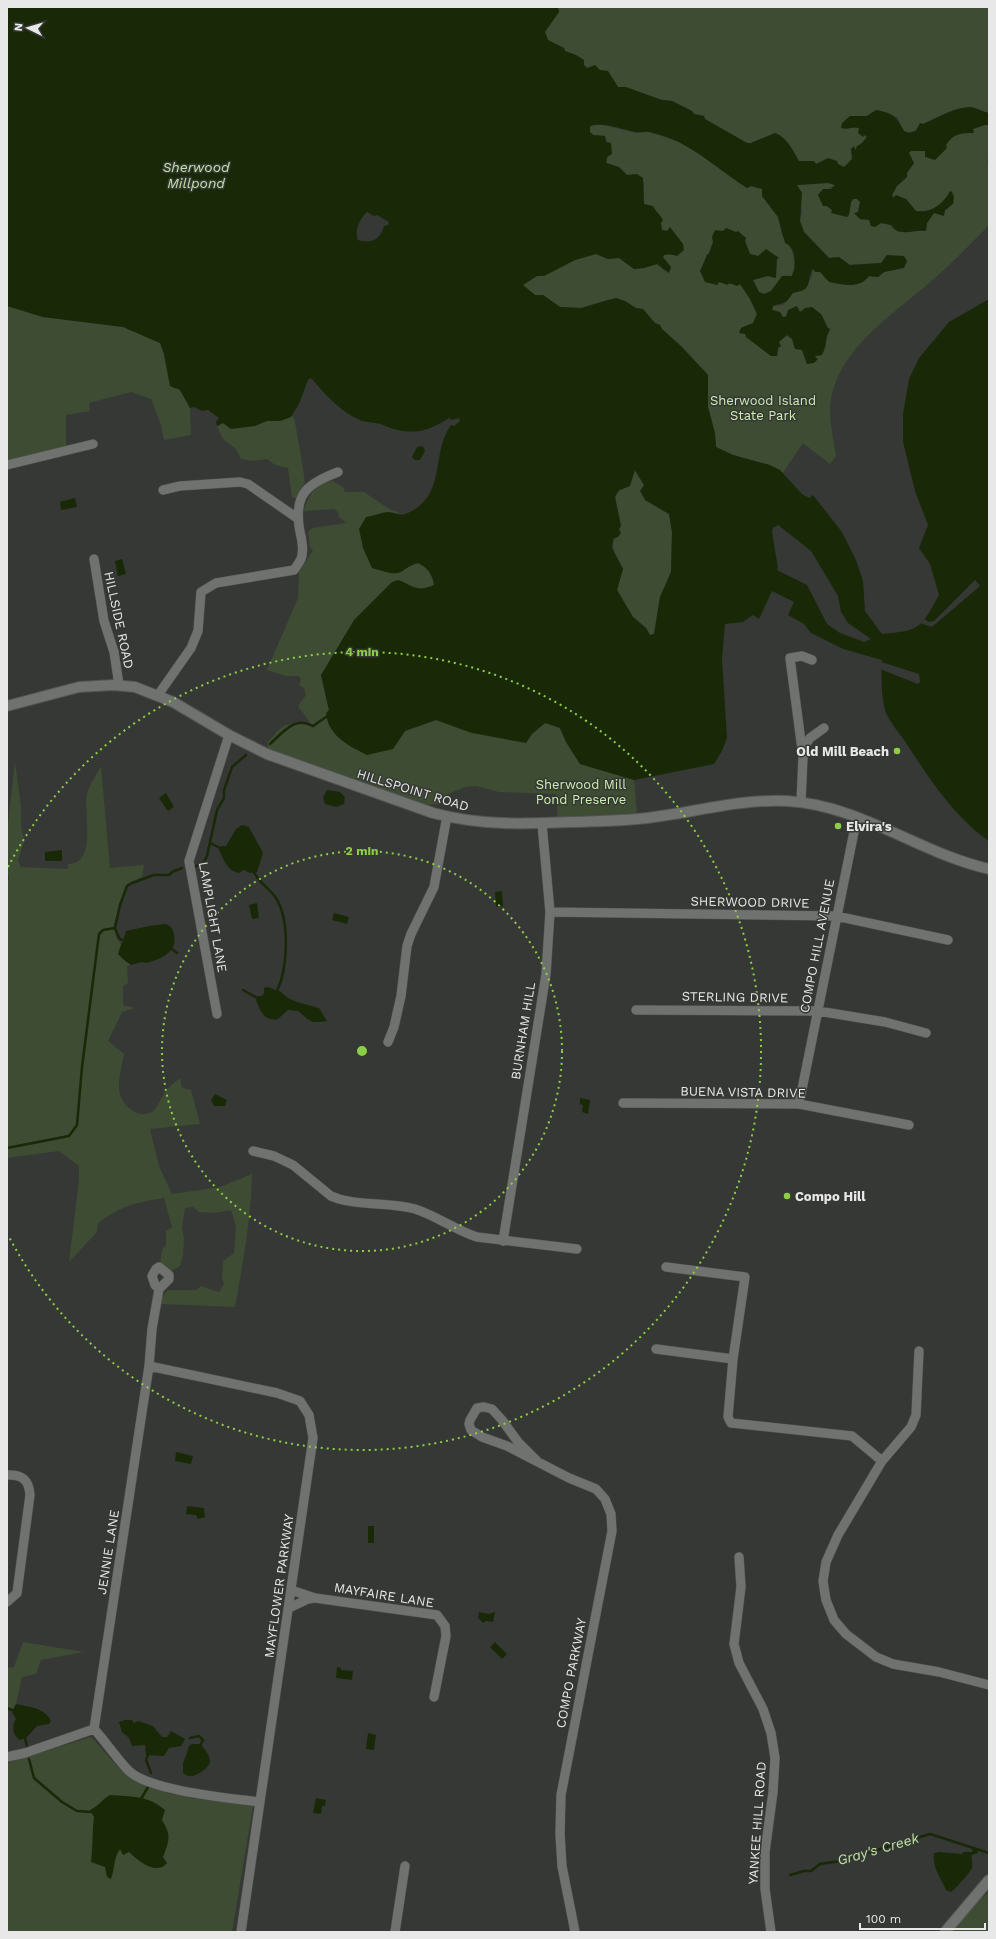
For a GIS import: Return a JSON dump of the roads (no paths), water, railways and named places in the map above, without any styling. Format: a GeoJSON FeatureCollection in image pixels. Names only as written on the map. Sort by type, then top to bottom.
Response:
{"type":"FeatureCollection","features":[{"type":"Feature","properties":{"kind":"street"},"geometry":{"type":"LineString","coordinates":[[7,464],[93,444]]}},
{"type":"Feature","properties":{"kind":"street"},"geometry":{"type":"LineString","coordinates":[[158,695],[191,648],[198,631],[200,596],[204,589],[216,583],[294,570],[301,558],[302,540],[297,518],[300,500],[308,487],[321,479],[338,472]]}},
{"type":"Feature","properties":{"kind":"street"},"geometry":{"type":"LineString","coordinates":[[163,490],[187,485],[240,482],[253,487],[297,518]]}},
{"type":"Feature","properties":{"kind":"street","name":"HILLSIDE ROAD"},"geometry":{"type":"LineString","coordinates":[[94,560],[104,621],[114,652],[118,685]]}},
{"type":"Feature","properties":{"kind":"street"},"geometry":{"type":"LineString","coordinates":[[801,802],[803,777],[802,750],[790,658],[802,656],[812,660]]}},
{"type":"Feature","properties":{"kind":"street","name":"HILLSPOINT ROAD"},"geometry":{"type":"LineString","coordinates":[[7,706],[79,687],[118,685],[135,688],[158,695],[229,735],[280,759],[447,816],[472,822],[493,824],[542,824],[638,819],[754,802],[801,802],[824,806],[858,817],[961,860],[989,869]]}},
{"type":"Feature","properties":{"kind":"street"},"geometry":{"type":"LineString","coordinates":[[802,750],[810,738],[824,728]]}},
{"type":"Feature","properties":{"kind":"street","name":"LAMPLIGHT LANE"},"geometry":{"type":"LineString","coordinates":[[217,1014],[189,861],[229,735]]}},
{"type":"Feature","properties":{"kind":"street"},"geometry":{"type":"LineString","coordinates":[[388,1042],[394,1027],[402,996],[408,946],[434,887],[447,816]]}},
{"type":"Feature","properties":{"kind":"street","name":"COMPO HILL AVENUE"},"geometry":{"type":"LineString","coordinates":[[799,1104],[836,916],[858,817]]}},
{"type":"Feature","properties":{"kind":"street","name":"BURNHAM HILL"},"geometry":{"type":"LineString","coordinates":[[503,1241],[546,974],[550,912],[542,824]]}},
{"type":"Feature","properties":{"kind":"street","name":"SHERWOOD DRIVE"},"geometry":{"type":"LineString","coordinates":[[550,912],[836,916],[948,940]]}},
{"type":"Feature","properties":{"kind":"street","name":"STERLING DRIVE"},"geometry":{"type":"LineString","coordinates":[[636,1010],[818,1011],[885,1022],[926,1033]]}},
{"type":"Feature","properties":{"kind":"street","name":"BUENA VISTA DRIVE"},"geometry":{"type":"LineString","coordinates":[[623,1103],[799,1104],[909,1125]]}},
{"type":"Feature","properties":{"kind":"street"},"geometry":{"type":"LineString","coordinates":[[253,1151],[274,1156],[293,1165],[331,1196],[338,1199],[415,1210],[432,1216],[461,1232],[477,1237],[577,1249]]}},
{"type":"Feature","properties":{"kind":"street"},"geometry":{"type":"LineString","coordinates":[[666,1267],[745,1277],[732,1359],[728,1417],[731,1423],[852,1436],[882,1461]]}},
{"type":"Feature","properties":{"kind":"street","name":"JENNIE LANE"},"geometry":{"type":"LineString","coordinates":[[94,1729],[149,1366],[152,1329],[159,1289]]}},
{"type":"Feature","properties":{"kind":"street"},"geometry":{"type":"LineString","coordinates":[[656,1349],[732,1359]]}},
{"type":"Feature","properties":{"kind":"street"},"geometry":{"type":"LineString","coordinates":[[919,1351],[916,1415],[912,1427],[882,1461],[838,1535],[826,1562],[823,1581],[826,1600],[834,1620],[851,1637],[876,1656],[893,1664],[940,1672],[989,1685]]}},
{"type":"Feature","properties":{"kind":"street","name":"MAYFLOWER PARKWAY"},"geometry":{"type":"LineString","coordinates":[[149,1366],[277,1393],[300,1401],[309,1415],[313,1438],[241,1932]]}},
{"type":"Feature","properties":{"kind":"street","name":"COMPO PARKWAY"},"geometry":{"type":"LineString","coordinates":[[537,1461],[518,1442],[502,1420],[492,1410],[484,1406],[477,1408],[469,1424],[472,1430],[482,1437],[596,1489],[605,1499],[611,1514],[612,1531],[561,1795],[560,1834],[562,1866],[575,1932]]}},
{"type":"Feature","properties":{"kind":"street"},"geometry":{"type":"LineString","coordinates":[[7,1475],[17,1475],[25,1478],[30,1486],[30,1495],[17,1593],[7,1602]]}},
{"type":"Feature","properties":{"kind":"street","name":"YANKEE HILL ROAD"},"geometry":{"type":"LineString","coordinates":[[739,1557],[741,1587],[734,1644],[739,1663],[763,1709],[769,1727],[775,1758],[773,1792],[765,1852],[765,1889],[771,1932]]}},
{"type":"Feature","properties":{"kind":"street","name":"MAYFAIRE LANE"},"geometry":{"type":"LineString","coordinates":[[291,1590],[315,1598],[437,1615],[445,1626],[446,1636],[434,1697]]}},
{"type":"Feature","properties":{"kind":"street","name":"MAYFAIRE LANE"},"geometry":{"type":"LineString","coordinates":[[289,1608],[308,1599],[315,1598]]}},
{"type":"Feature","properties":{"kind":"street"},"geometry":{"type":"LineString","coordinates":[[7,1757],[25,1753],[94,1729],[130,1772],[153,1783],[177,1790],[260,1802]]}},
{"type":"Feature","properties":{"kind":"street"},"geometry":{"type":"LineString","coordinates":[[395,1932],[405,1866]]}},
{"type":"Feature","properties":{"kind":"street"},"geometry":{"type":"LineString","coordinates":[[945,1932],[989,1880]]}},
{"type":"Feature","properties":{"kind":"water","name":"Sherwood Millpond"},"geometry":{"type":"Polygon","coordinates":[[[7,7],[558,7],[559,12],[545,32],[548,40],[564,48],[565,51],[584,60],[584,65],[587,68],[595,65],[600,70],[608,71],[618,87],[626,87],[662,100],[672,101],[692,111],[694,114],[704,116],[705,119],[747,143],[751,143],[775,133],[786,141],[799,161],[814,161],[816,164],[828,158],[837,161],[838,164],[844,167],[852,159],[851,149],[854,146],[855,150],[857,146],[867,137],[864,135],[863,137],[858,133],[859,128],[841,128],[842,123],[850,116],[867,116],[876,110],[886,112],[899,122],[904,131],[909,133],[916,131],[920,123],[923,124],[946,113],[965,107],[971,107],[989,113],[989,125],[973,129],[974,133],[965,133],[954,136],[946,145],[947,148],[935,160],[925,157],[925,151],[911,151],[909,153],[914,163],[907,173],[907,177],[897,186],[892,195],[893,198],[896,195],[906,199],[916,211],[927,211],[940,204],[950,191],[954,197],[953,204],[945,210],[944,216],[934,213],[927,223],[926,231],[902,232],[894,229],[891,225],[881,223],[875,227],[871,226],[869,220],[860,219],[854,213],[858,212],[860,202],[857,199],[853,199],[851,202],[849,215],[847,217],[831,213],[832,210],[827,206],[823,206],[818,195],[823,189],[831,189],[835,185],[828,183],[797,185],[802,193],[800,221],[804,232],[829,258],[839,257],[850,265],[881,263],[887,255],[904,256],[907,261],[904,268],[884,272],[878,277],[869,276],[861,283],[851,285],[829,282],[820,272],[815,272],[813,269],[807,287],[793,293],[785,302],[773,306],[772,310],[780,312],[783,317],[786,317],[788,310],[797,306],[800,312],[805,308],[812,307],[821,314],[828,328],[830,329],[822,355],[815,356],[818,359],[814,363],[807,364],[802,350],[795,349],[792,339],[787,335],[779,342],[781,346],[778,348],[777,356],[771,356],[746,337],[745,334],[739,333],[741,328],[753,323],[757,314],[750,299],[740,284],[737,286],[719,282],[717,285],[705,282],[700,271],[709,253],[715,230],[723,231],[726,228],[736,232],[738,231],[746,238],[745,241],[750,254],[758,256],[766,249],[779,258],[777,259],[776,278],[768,276],[753,280],[759,292],[764,294],[771,291],[782,276],[792,276],[795,262],[794,253],[789,245],[785,243],[778,217],[762,196],[762,189],[751,186],[747,188],[690,148],[664,136],[650,132],[635,132],[607,125],[590,126],[590,132],[593,135],[605,136],[606,142],[611,143],[612,154],[607,157],[606,163],[619,167],[627,175],[637,174],[643,178],[644,204],[653,206],[661,216],[663,220],[661,223],[662,230],[667,231],[670,227],[683,244],[684,250],[677,256],[670,254],[664,255],[663,257],[671,267],[669,273],[657,264],[634,269],[619,258],[608,259],[596,254],[575,260],[544,276],[537,276],[523,285],[535,295],[543,295],[560,307],[581,308],[616,298],[625,301],[636,308],[643,309],[655,323],[660,325],[662,329],[681,346],[708,375],[708,407],[715,433],[716,447],[733,455],[770,465],[780,470],[802,494],[809,498],[813,495],[842,532],[856,560],[863,581],[865,611],[882,634],[904,631],[918,626],[928,615],[939,595],[930,564],[919,548],[928,525],[915,491],[903,442],[903,414],[909,379],[919,358],[949,322],[989,299],[989,841],[953,809],[889,719],[885,710],[883,696],[882,660],[843,649],[811,633],[804,624],[788,615],[794,602],[772,591],[759,619],[753,615],[743,622],[725,624],[722,659],[727,738],[722,751],[714,764],[634,780],[580,764],[566,742],[560,728],[545,723],[532,734],[526,743],[472,733],[436,720],[405,731],[393,749],[367,755],[353,748],[340,739],[331,728],[326,713],[329,710],[321,675],[354,620],[392,582],[398,580],[419,588],[434,585],[429,572],[418,563],[398,573],[372,568],[363,548],[359,529],[366,517],[387,512],[400,515],[418,507],[427,497],[433,486],[445,436],[451,425],[454,426],[460,421],[459,418],[451,420],[449,418],[425,430],[409,432],[401,431],[378,423],[362,421],[340,408],[311,378],[308,380],[299,404],[291,417],[280,421],[267,421],[255,426],[231,429],[223,423],[217,426],[216,422],[219,418],[208,410],[202,411],[194,407],[190,408],[180,390],[170,386],[164,354],[160,343],[123,327],[43,317],[7,306],[7,7]],[[367,212],[360,221],[357,229],[358,240],[375,240],[380,235],[384,226],[388,225],[389,222],[377,215],[374,216],[367,212]],[[635,470],[630,486],[618,491],[615,497],[621,526],[619,529],[621,533],[618,537],[613,539],[612,548],[623,569],[617,590],[633,617],[646,628],[650,635],[654,634],[660,597],[671,572],[672,532],[669,514],[645,500],[640,491],[644,485],[635,470]],[[778,525],[773,528],[772,532],[778,568],[777,570],[807,585],[827,624],[840,633],[864,642],[871,639],[848,623],[841,612],[838,596],[811,551],[778,525]]]}},
{"type":"Feature","properties":{"kind":"water"},"geometry":{"type":"Polygon","coordinates":[[[422,446],[425,451],[420,460],[415,460],[412,457],[417,447],[422,446]]]}},
{"type":"Feature","properties":{"kind":"water"},"geometry":{"type":"Polygon","coordinates":[[[75,498],[77,507],[61,510],[60,502],[75,498]]]}},
{"type":"Feature","properties":{"kind":"water"},"geometry":{"type":"Polygon","coordinates":[[[122,559],[126,574],[118,576],[115,561],[122,559]]]}},
{"type":"Feature","properties":{"kind":"water"},"geometry":{"type":"Polygon","coordinates":[[[327,790],[340,792],[345,797],[344,804],[336,807],[325,804],[323,797],[327,790]]]}},
{"type":"Feature","properties":{"kind":"water"},"geometry":{"type":"Polygon","coordinates":[[[166,793],[174,807],[168,811],[159,798],[166,793]]]}},
{"type":"Feature","properties":{"kind":"water"},"geometry":{"type":"Polygon","coordinates":[[[242,825],[249,827],[263,853],[257,872],[250,873],[244,870],[239,873],[235,872],[226,864],[219,850],[221,846],[226,846],[236,829],[242,825]]]}},
{"type":"Feature","properties":{"kind":"water"},"geometry":{"type":"Polygon","coordinates":[[[62,850],[62,861],[45,861],[45,852],[62,850]]]}},
{"type":"Feature","properties":{"kind":"water"},"geometry":{"type":"Polygon","coordinates":[[[502,891],[503,906],[496,907],[495,892],[502,891]]]}},
{"type":"Feature","properties":{"kind":"water"},"geometry":{"type":"Polygon","coordinates":[[[257,903],[259,918],[252,919],[249,905],[257,903]]]}},
{"type":"Feature","properties":{"kind":"water"},"geometry":{"type":"Polygon","coordinates":[[[334,913],[349,917],[347,924],[332,920],[334,913]]]}},
{"type":"Feature","properties":{"kind":"water"},"geometry":{"type":"Polygon","coordinates":[[[166,924],[172,929],[175,941],[171,950],[167,954],[146,963],[142,962],[131,965],[118,954],[126,931],[166,924]]]}},
{"type":"Feature","properties":{"kind":"water"},"geometry":{"type":"Polygon","coordinates":[[[268,987],[281,992],[288,998],[297,1002],[319,1008],[327,1021],[313,1022],[298,1011],[288,1010],[278,1019],[270,1019],[266,1017],[261,1012],[256,1000],[258,996],[262,996],[264,993],[264,988],[268,987]]]}},
{"type":"Feature","properties":{"kind":"water"},"geometry":{"type":"Polygon","coordinates":[[[215,1094],[227,1100],[225,1106],[214,1106],[211,1100],[215,1094]]]}},
{"type":"Feature","properties":{"kind":"water"},"geometry":{"type":"Polygon","coordinates":[[[580,1098],[590,1100],[588,1114],[582,1112],[583,1105],[580,1104],[580,1098]]]}},
{"type":"Feature","properties":{"kind":"water"},"geometry":{"type":"Polygon","coordinates":[[[176,1452],[193,1456],[191,1464],[175,1461],[176,1452]]]}},
{"type":"Feature","properties":{"kind":"water"},"geometry":{"type":"Polygon","coordinates":[[[187,1506],[204,1508],[205,1517],[198,1519],[196,1515],[186,1514],[187,1506]]]}},
{"type":"Feature","properties":{"kind":"water"},"geometry":{"type":"Polygon","coordinates":[[[368,1526],[374,1526],[374,1543],[368,1543],[368,1526]]]}},
{"type":"Feature","properties":{"kind":"water"},"geometry":{"type":"Polygon","coordinates":[[[479,1612],[489,1614],[495,1612],[493,1622],[486,1621],[483,1623],[478,1618],[479,1612]]]}},
{"type":"Feature","properties":{"kind":"water"},"geometry":{"type":"Polygon","coordinates":[[[495,1642],[507,1654],[502,1659],[490,1647],[495,1642]]]}},
{"type":"Feature","properties":{"kind":"water"},"geometry":{"type":"Polygon","coordinates":[[[337,1667],[341,1668],[341,1670],[353,1671],[352,1680],[336,1678],[337,1667]]]}},
{"type":"Feature","properties":{"kind":"water"},"geometry":{"type":"Polygon","coordinates":[[[16,1704],[40,1710],[48,1716],[51,1721],[49,1724],[37,1726],[27,1737],[20,1740],[14,1731],[16,1719],[12,1712],[16,1704]]]}},
{"type":"Feature","properties":{"kind":"water"},"geometry":{"type":"Polygon","coordinates":[[[132,1720],[134,1723],[138,1721],[153,1726],[162,1737],[167,1737],[171,1731],[185,1739],[181,1746],[169,1748],[164,1756],[146,1755],[145,1745],[132,1746],[129,1738],[122,1732],[119,1722],[132,1720]]]}},
{"type":"Feature","properties":{"kind":"water"},"geometry":{"type":"Polygon","coordinates":[[[368,1733],[376,1735],[374,1750],[366,1749],[368,1733]]]}},
{"type":"Feature","properties":{"kind":"water"},"geometry":{"type":"Polygon","coordinates":[[[192,1744],[201,1744],[210,1759],[210,1762],[203,1771],[190,1776],[183,1773],[183,1763],[189,1746],[192,1744]]]}},
{"type":"Feature","properties":{"kind":"water"},"geometry":{"type":"Polygon","coordinates":[[[110,1795],[146,1799],[159,1805],[165,1810],[162,1820],[167,1830],[168,1838],[167,1847],[163,1857],[167,1863],[163,1867],[153,1868],[148,1866],[129,1852],[123,1855],[120,1849],[116,1856],[111,1879],[107,1877],[105,1867],[91,1862],[94,1817],[90,1810],[110,1795]]]}},
{"type":"Feature","properties":{"kind":"water"},"geometry":{"type":"Polygon","coordinates":[[[316,1798],[326,1800],[325,1806],[322,1806],[321,1814],[313,1813],[316,1798]]]}},
{"type":"Feature","properties":{"kind":"water"},"geometry":{"type":"Polygon","coordinates":[[[973,1848],[977,1849],[978,1853],[972,1855],[971,1870],[953,1891],[951,1892],[946,1890],[937,1873],[934,1863],[934,1853],[940,1852],[962,1854],[964,1852],[972,1852],[973,1848]]]}},
{"type":"Feature","properties":{"kind":"waterway"},"geometry":{"type":"LineString","coordinates":[[270,744],[294,724],[305,723],[313,726],[326,717]]}},
{"type":"Feature","properties":{"kind":"waterway"},"geometry":{"type":"LineString","coordinates":[[196,866],[204,862],[207,856],[217,810],[224,798],[224,790],[232,767],[246,755]]}},
{"type":"Feature","properties":{"kind":"waterway"},"geometry":{"type":"LineString","coordinates":[[210,843],[220,848]]}},
{"type":"Feature","properties":{"kind":"waterway"},"geometry":{"type":"LineString","coordinates":[[7,1148],[69,1136],[77,1125],[82,1067],[99,934],[103,930],[115,928],[120,905],[127,886],[154,875],[169,875],[172,872],[182,868]]}},
{"type":"Feature","properties":{"kind":"waterway"},"geometry":{"type":"LineString","coordinates":[[254,872],[276,898],[281,907],[284,919],[286,944],[285,957],[281,981],[277,991]]}},
{"type":"Feature","properties":{"kind":"waterway"},"geometry":{"type":"LineString","coordinates":[[115,928],[119,938],[122,940]]}},
{"type":"Feature","properties":{"kind":"waterway"},"geometry":{"type":"LineString","coordinates":[[172,949],[177,953]]}},
{"type":"Feature","properties":{"kind":"waterway"},"geometry":{"type":"LineString","coordinates":[[243,990],[257,998]]}},
{"type":"Feature","properties":{"kind":"waterway"},"geometry":{"type":"LineString","coordinates":[[7,1708],[12,1710]]}},
{"type":"Feature","properties":{"kind":"waterway"},"geometry":{"type":"LineString","coordinates":[[190,1738],[199,1736],[203,1740],[201,1744]]}},
{"type":"Feature","properties":{"kind":"waterway"},"geometry":{"type":"LineString","coordinates":[[25,1738],[27,1746]]}},
{"type":"Feature","properties":{"kind":"waterway"},"geometry":{"type":"LineString","coordinates":[[148,1755],[146,1760],[151,1773]]}},
{"type":"Feature","properties":{"kind":"waterway"},"geometry":{"type":"LineString","coordinates":[[29,1759],[34,1778],[62,1802],[77,1811],[91,1812]]}},
{"type":"Feature","properties":{"kind":"waterway"},"geometry":{"type":"LineString","coordinates":[[141,1799],[148,1787]]}},
{"type":"Feature","properties":{"kind":"waterway","name":"Gray's Creek"},"geometry":{"type":"LineString","coordinates":[[790,1875],[804,1871],[811,1871],[820,1864],[840,1861],[930,1834],[989,1853]]}},
{"type":"Feature","properties":{"kind":"place","name":"Old Mill Beach"},"geometry":{"type":"Point","coordinates":[897,751]}},
{"type":"Feature","properties":{"kind":"place","name":"Elvira's"},"geometry":{"type":"Point","coordinates":[838,826]}},
{"type":"Feature","properties":{"kind":"place","name":"Compo Hill"},"geometry":{"type":"Point","coordinates":[787,1196]}},
{"type":"Feature","properties":{"kind":"park label","name":"Sherwood Island State Park"},"geometry":{"type":"Point","coordinates":[763,408]}},
{"type":"Feature","properties":{"kind":"park label","name":"Sherwood Mill Pond Preserve"},"geometry":{"type":"Point","coordinates":[581,792]}}]}
